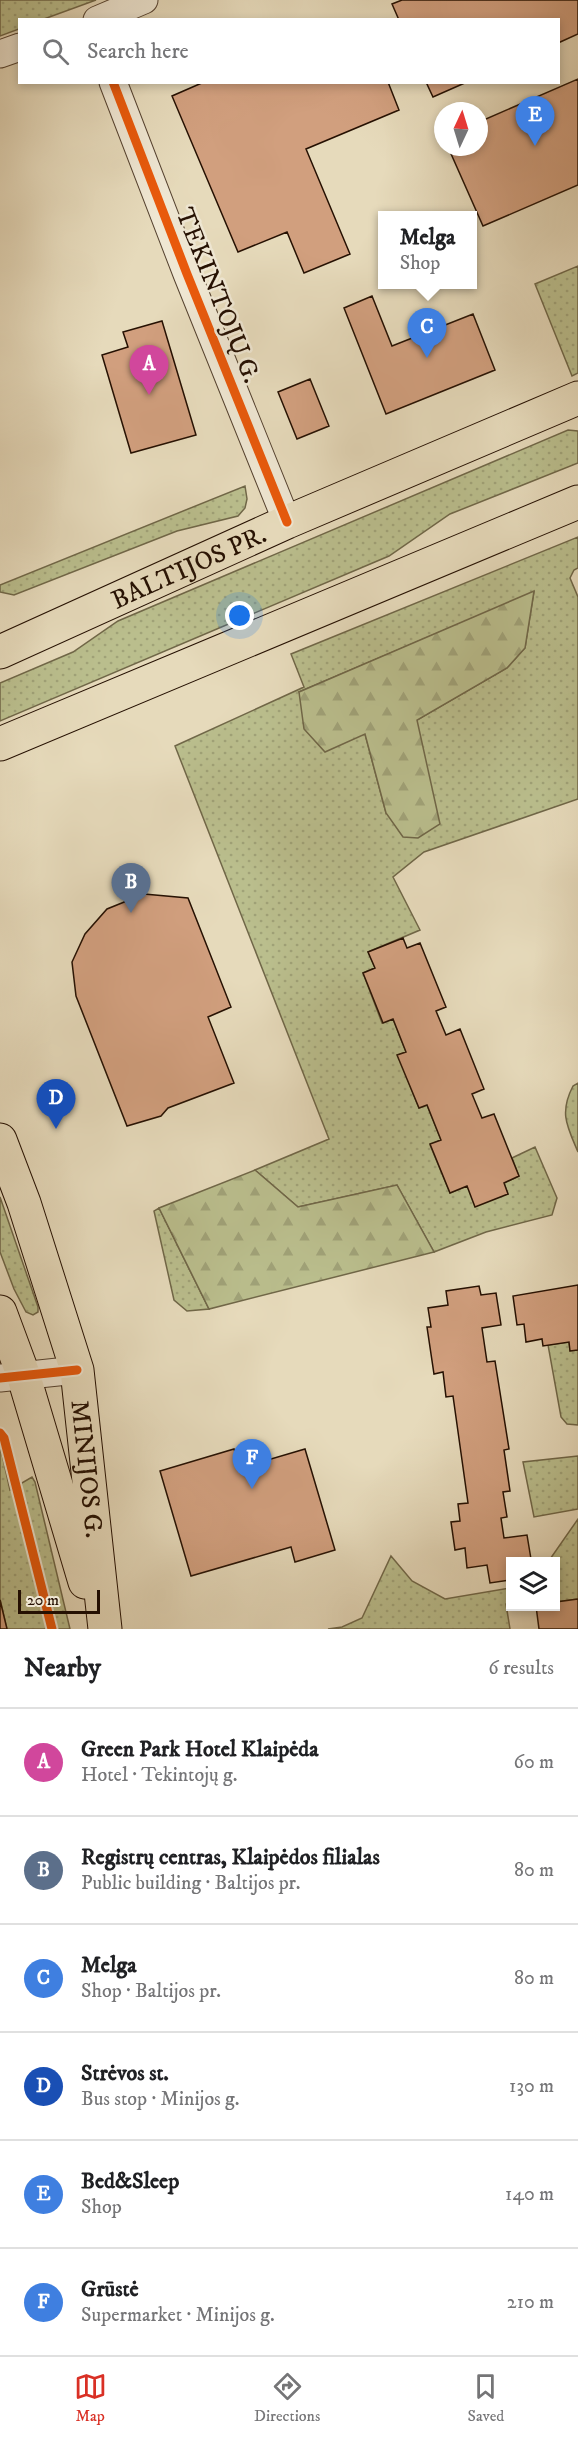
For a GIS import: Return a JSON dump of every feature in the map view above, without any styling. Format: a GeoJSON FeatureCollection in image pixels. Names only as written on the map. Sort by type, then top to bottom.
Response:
{"type":"FeatureCollection","features":[{"type":"Feature","properties":{"kind":"main road","name":"BALTIJOS PR."},"geometry":{"type":"LineString","coordinates":[[0,652],[287,522],[563,411],[578,398]]}},
{"type":"Feature","properties":{"kind":"main road"},"geometry":{"type":"LineString","coordinates":[[0,744],[578,502]]}},
{"type":"Feature","properties":{"kind":"main road","name":"MINIJOS G."},"geometry":{"type":"LineString","coordinates":[[0,1140],[24,1203],[77,1370],[105,1629]]}},
{"type":"Feature","properties":{"kind":"main road","name":"MINIJOS G."},"geometry":{"type":"LineString","coordinates":[[0,1312],[11,1376],[99,1629]]}},
{"type":"Feature","properties":{"kind":"street"},"geometry":{"type":"LineString","coordinates":[[103,18],[144,0]]}},
{"type":"Feature","properties":{"kind":"street"},"geometry":{"type":"LineString","coordinates":[[0,54],[18,49]]}},
{"type":"Feature","properties":{"kind":"street","name":"TEKINTOJŲ G."},"geometry":{"type":"LineString","coordinates":[[114,84],[182,264],[287,522]]}},
{"type":"Feature","properties":{"kind":"street"},"geometry":{"type":"LineString","coordinates":[[11,1376],[77,1370]]}},
{"type":"Feature","properties":{"kind":"green space"},"geometry":{"type":"Polygon","coordinates":[[[0,0],[96,0],[47,18],[18,18],[18,29],[0,36],[0,0]]]}},
{"type":"Feature","properties":{"kind":"green space"},"geometry":{"type":"Polygon","coordinates":[[[578,266],[578,373],[572,376],[535,284],[578,266]]]}},
{"type":"Feature","properties":{"kind":"green space"},"geometry":{"type":"Polygon","coordinates":[[[568,430],[578,431],[578,463],[450,514],[389,556],[0,721],[0,683],[73,652],[118,621],[568,430]]]}},
{"type":"Feature","properties":{"kind":"green space"},"geometry":{"type":"Polygon","coordinates":[[[245,486],[247,499],[245,508],[238,516],[177,531],[14,595],[0,592],[0,585],[245,486]]]}},
{"type":"Feature","properties":{"kind":"green space"},"geometry":{"type":"Polygon","coordinates":[[[578,537],[578,568],[574,570],[570,578],[578,597],[578,799],[424,852],[393,877],[420,930],[368,952],[375,968],[363,973],[382,1023],[393,1019],[406,1052],[398,1055],[419,1108],[427,1105],[441,1140],[430,1145],[450,1193],[467,1186],[508,1194],[504,1183],[519,1176],[512,1158],[535,1147],[557,1198],[552,1215],[486,1232],[434,1252],[397,1185],[298,1207],[255,1170],[329,1139],[175,746],[304,687],[291,654],[578,537]],[[534,592],[299,692],[365,734],[386,813],[417,720],[507,668],[525,648],[534,592]]]}},
{"type":"Feature","properties":{"kind":"green space"},"geometry":{"type":"Polygon","coordinates":[[[534,591],[525,648],[507,668],[417,720],[440,824],[418,838],[403,837],[386,813],[365,734],[325,752],[304,729],[299,692],[534,591]]]}},
{"type":"Feature","properties":{"kind":"green space"},"geometry":{"type":"Polygon","coordinates":[[[578,1083],[578,1152],[566,1119],[566,1104],[573,1086],[578,1083]]]}},
{"type":"Feature","properties":{"kind":"green space"},"geometry":{"type":"Polygon","coordinates":[[[255,1170],[298,1207],[397,1185],[434,1252],[209,1309],[159,1208],[255,1170]]]}},
{"type":"Feature","properties":{"kind":"green space"},"geometry":{"type":"Polygon","coordinates":[[[0,1197],[38,1307],[38,1312],[33,1315],[26,1312],[14,1289],[0,1252],[0,1197]]]}},
{"type":"Feature","properties":{"kind":"green space"},"geometry":{"type":"Polygon","coordinates":[[[159,1208],[209,1309],[187,1311],[174,1300],[154,1211],[159,1208]]]}},
{"type":"Feature","properties":{"kind":"green space"},"geometry":{"type":"Polygon","coordinates":[[[569,1342],[570,1351],[578,1350],[578,1425],[567,1424],[561,1417],[548,1345],[569,1342]]]}},
{"type":"Feature","properties":{"kind":"green space"},"geometry":{"type":"Polygon","coordinates":[[[0,1445],[10,1490],[32,1477],[35,1482],[70,1629],[7,1629],[0,1599],[0,1445]]]}},
{"type":"Feature","properties":{"kind":"green space"},"geometry":{"type":"Polygon","coordinates":[[[578,1456],[578,1509],[534,1517],[523,1462],[578,1456]]]}},
{"type":"Feature","properties":{"kind":"green space"},"geometry":{"type":"Polygon","coordinates":[[[578,1519],[578,1599],[560,1601],[560,1557],[551,1557],[578,1519]]]}},
{"type":"Feature","properties":{"kind":"green space"},"geometry":{"type":"Polygon","coordinates":[[[391,1556],[412,1581],[445,1599],[506,1589],[506,1611],[510,1629],[328,1629],[342,1627],[362,1618],[391,1556]]]}},
{"type":"Feature","properties":{"kind":"building"},"geometry":{"type":"Polygon","coordinates":[[[402,0],[578,0],[578,34],[560,42],[560,18],[398,18],[392,4],[402,0]]]}},
{"type":"Feature","properties":{"kind":"building"},"geometry":{"type":"Polygon","coordinates":[[[578,79],[578,185],[483,226],[452,156],[488,156],[488,118],[578,79]]]}},
{"type":"Feature","properties":{"kind":"building"},"geometry":{"type":"Polygon","coordinates":[[[199,84],[389,84],[399,110],[306,149],[350,254],[304,273],[287,232],[238,252],[172,96],[199,84]]]}},
{"type":"Feature","properties":{"kind":"building"},"geometry":{"type":"Polygon","coordinates":[[[427,84],[462,84],[433,97],[427,84]]]}},
{"type":"Feature","properties":{"kind":"building"},"geometry":{"type":"Polygon","coordinates":[[[372,296],[392,346],[473,314],[495,370],[386,414],[344,308],[372,296]]]}},
{"type":"Feature","properties":{"kind":"building"},"geometry":{"type":"Polygon","coordinates":[[[162,321],[196,435],[131,453],[102,355],[128,347],[123,332],[162,321]]]}},
{"type":"Feature","properties":{"kind":"building"},"geometry":{"type":"Polygon","coordinates":[[[310,379],[329,426],[297,439],[278,392],[310,379]]]}},
{"type":"Feature","properties":{"kind":"building"},"geometry":{"type":"Polygon","coordinates":[[[144,894],[188,898],[231,1007],[208,1017],[234,1083],[168,1108],[161,1116],[127,1126],[76,996],[72,962],[85,934],[107,909],[144,894]]]}},
{"type":"Feature","properties":{"kind":"building"},"geometry":{"type":"Polygon","coordinates":[[[403,938],[407,948],[420,943],[446,1007],[436,1011],[446,1035],[460,1029],[484,1089],[472,1094],[482,1118],[494,1114],[519,1176],[504,1183],[508,1194],[475,1207],[467,1186],[450,1193],[430,1144],[441,1140],[427,1105],[419,1108],[397,1055],[406,1052],[393,1019],[383,1023],[363,973],[375,968],[368,952],[403,938]]]}},
{"type":"Feature","properties":{"kind":"building"},"geometry":{"type":"Polygon","coordinates":[[[578,1285],[578,1350],[570,1351],[569,1342],[543,1346],[542,1339],[526,1342],[524,1324],[517,1325],[513,1296],[578,1285]]]}},
{"type":"Feature","properties":{"kind":"building"},"geometry":{"type":"Polygon","coordinates":[[[479,1286],[481,1295],[496,1293],[501,1325],[482,1328],[487,1362],[495,1361],[509,1449],[504,1450],[510,1491],[503,1492],[507,1517],[501,1518],[504,1538],[527,1535],[531,1557],[506,1557],[506,1581],[490,1583],[487,1565],[467,1568],[465,1548],[455,1550],[451,1522],[460,1521],[458,1504],[468,1503],[453,1396],[446,1397],[443,1372],[434,1374],[427,1327],[431,1327],[428,1308],[448,1305],[446,1291],[479,1286]]]}},
{"type":"Feature","properties":{"kind":"building"},"geometry":{"type":"Polygon","coordinates":[[[234,1449],[240,1468],[305,1449],[335,1550],[295,1562],[291,1547],[191,1576],[160,1471],[234,1449]]]}},
{"type":"Feature","properties":{"kind":"building"},"geometry":{"type":"Polygon","coordinates":[[[578,1599],[578,1629],[539,1629],[537,1611],[560,1611],[560,1601],[578,1599]]]}},
{"type":"Feature","properties":{"kind":"building"},"geometry":{"type":"Polygon","coordinates":[[[0,1600],[7,1629],[0,1629],[0,1600]]]}},
{"type":"Feature","properties":{"kind":"cycle path"},"geometry":{"type":"LineString","coordinates":[[114,84],[287,522]]}},
{"type":"Feature","properties":{"kind":"cycle path"},"geometry":{"type":"LineString","coordinates":[[0,1378],[77,1370]]}},
{"type":"Feature","properties":{"kind":"cycle path"},"geometry":{"type":"LineString","coordinates":[[0,1433],[4,1438],[52,1629]]}},
{"type":"Feature","properties":{"kind":"place","name":"Bed&Sleep"},"geometry":{"type":"Point","coordinates":[535,146]}},
{"type":"Feature","properties":{"kind":"place","name":"Melga"},"geometry":{"type":"Point","coordinates":[427,358]}},
{"type":"Feature","properties":{"kind":"place","name":"Green Park Hotel Klaipėda"},"geometry":{"type":"Point","coordinates":[149,395]}},
{"type":"Feature","properties":{"kind":"place","name":"Registrų centras, Klaipėdos filialas"},"geometry":{"type":"Point","coordinates":[131,913]}},
{"type":"Feature","properties":{"kind":"place","name":"Strėvos st."},"geometry":{"type":"Point","coordinates":[56,1129]}},
{"type":"Feature","properties":{"kind":"place","name":"Grūstė"},"geometry":{"type":"Point","coordinates":[252,1489]}}]}
